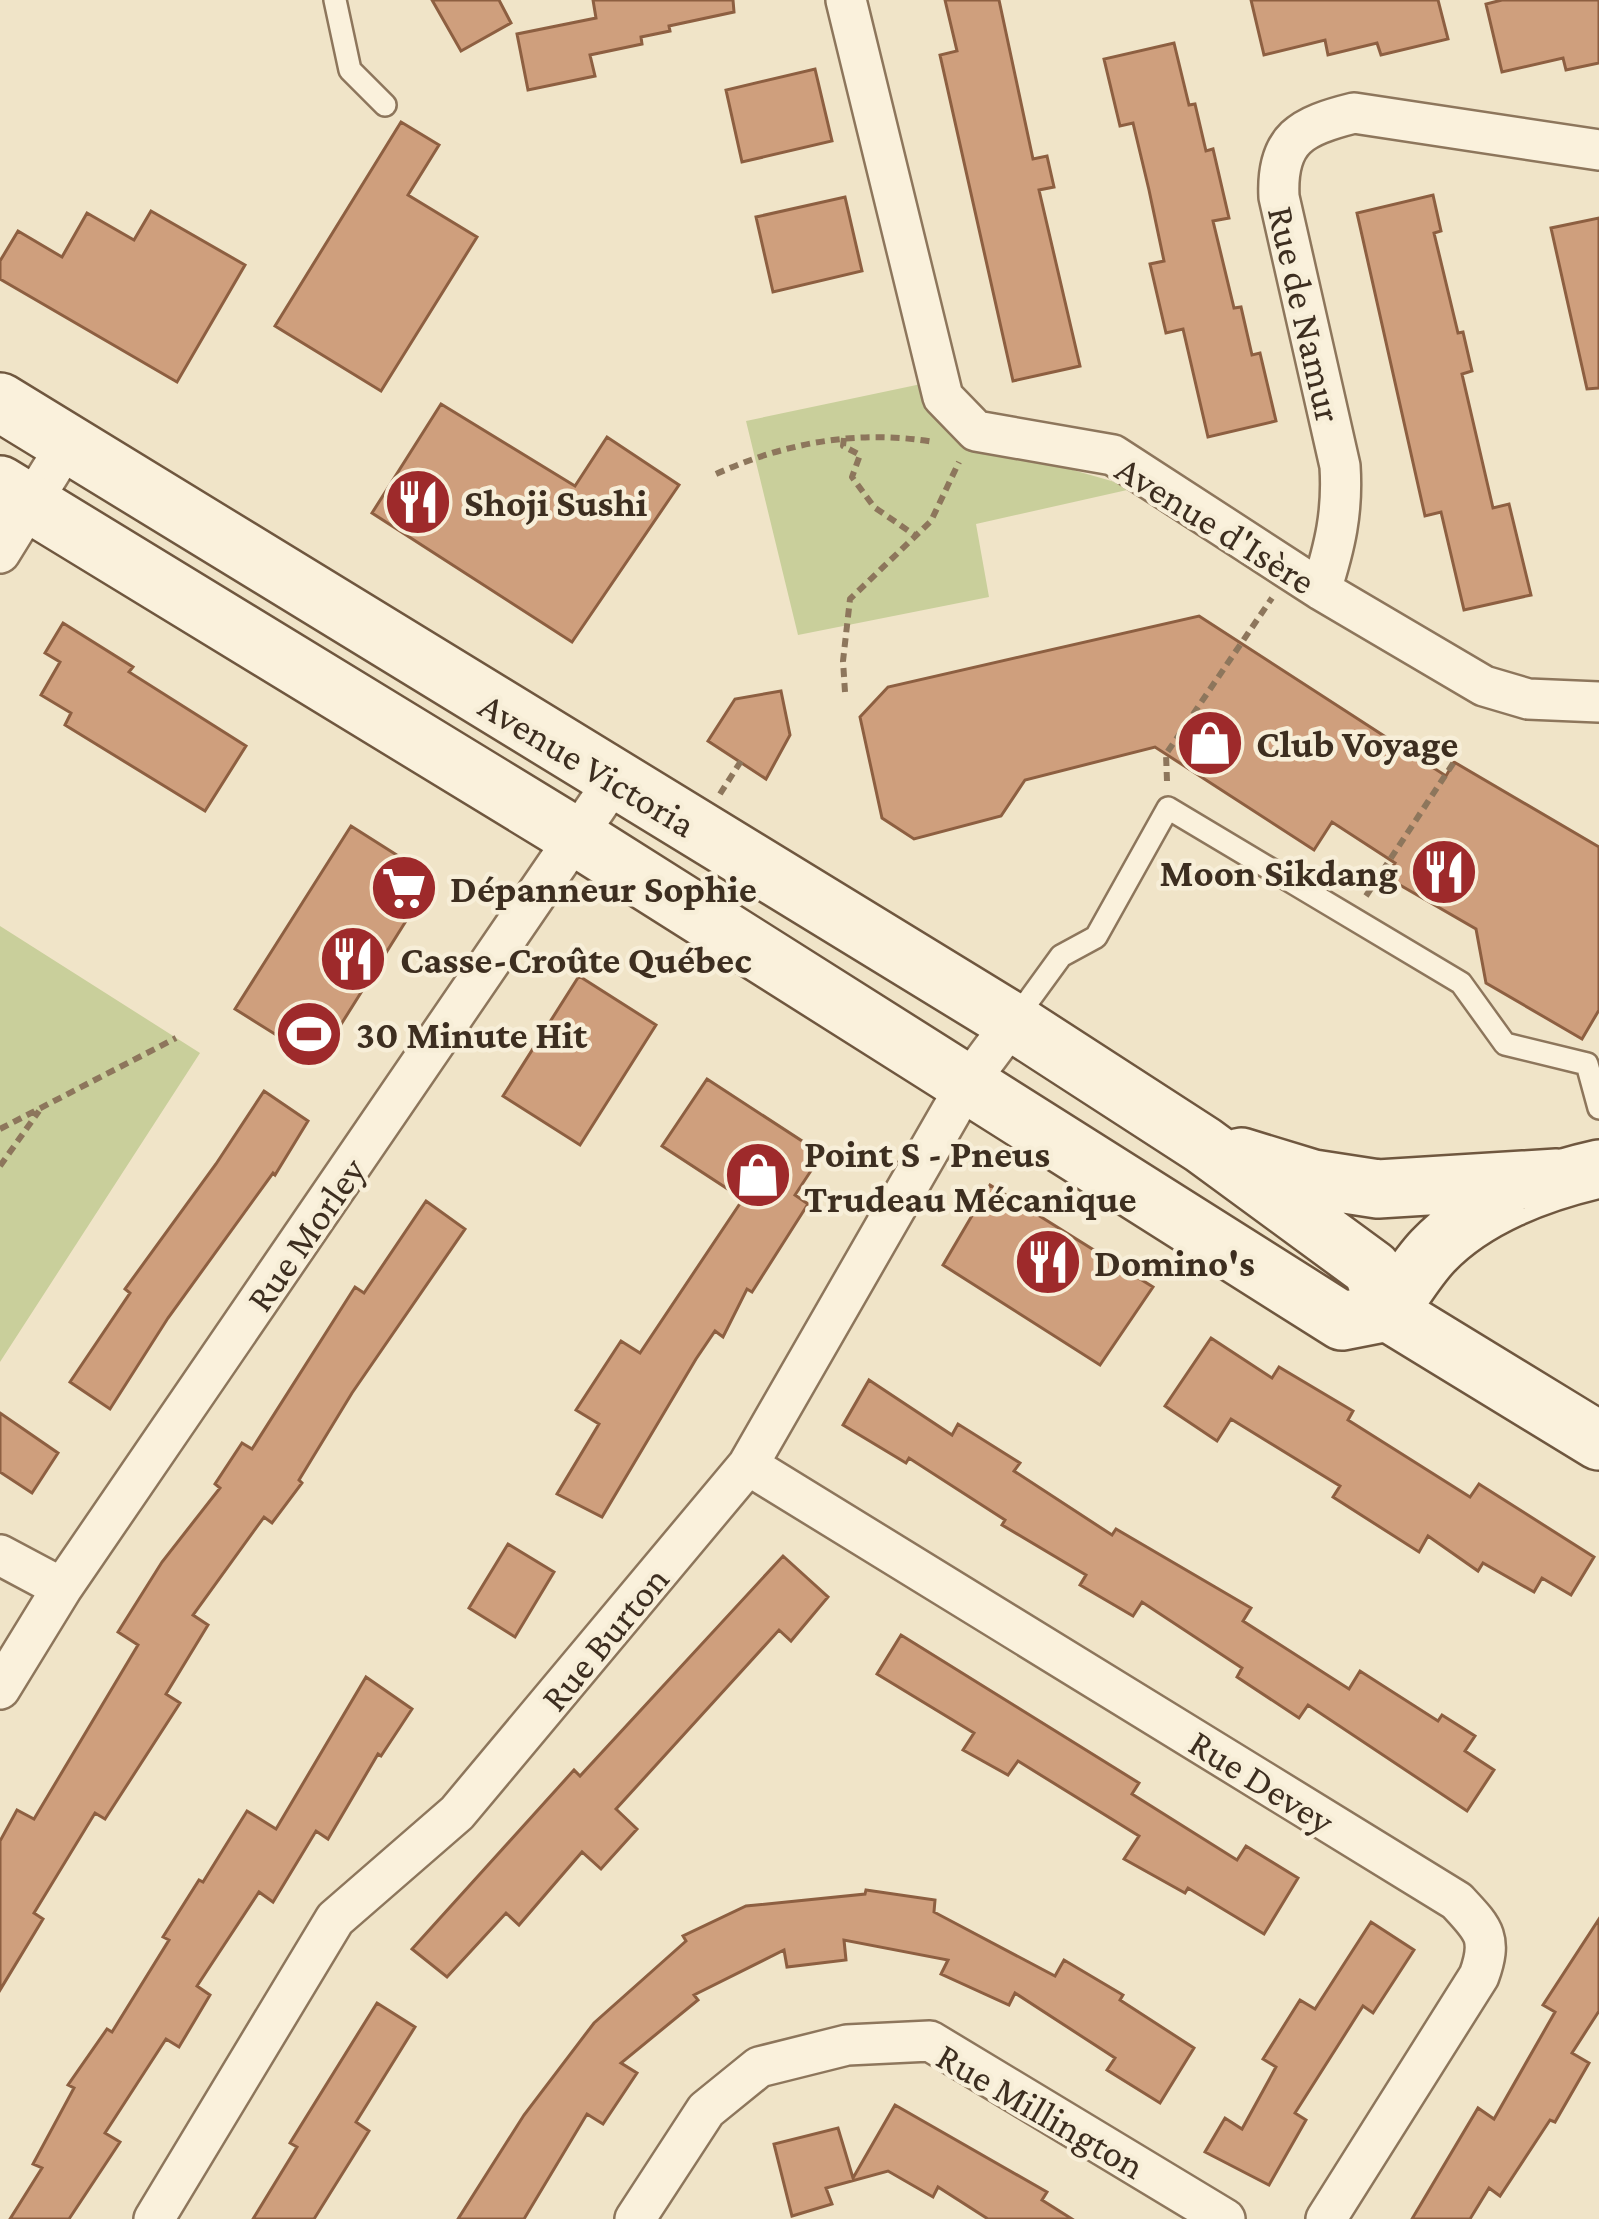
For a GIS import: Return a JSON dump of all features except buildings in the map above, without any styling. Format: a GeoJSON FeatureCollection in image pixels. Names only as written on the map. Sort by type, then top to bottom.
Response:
{"type":"FeatureCollection","features":[{"type":"Feature","properties":{"kind":"main road","name":"Avenue Victoria"},"geometry":{"type":"LineString","coordinates":[[0,402],[1012,1022],[1203,1145],[1372,1269],[1388,1312],[1342,1321],[578,838],[16,494]]}},
{"type":"Feature","properties":{"kind":"main road"},"geometry":{"type":"LineString","coordinates":[[1203,1145],[1313,1179],[1378,1189],[1578,1174]]}},
{"type":"Feature","properties":{"kind":"main road"},"geometry":{"type":"LineString","coordinates":[[1578,1174],[1482,1213],[1433,1250],[1388,1312],[1599,1441]]}},
{"type":"Feature","properties":{"kind":"street"},"geometry":{"type":"LineString","coordinates":[[846,0],[943,397],[971,439]]}},
{"type":"Feature","properties":{"kind":"street","name":"Rue de Namur"},"geometry":{"type":"LineString","coordinates":[[1305,580],[1338,537],[1342,506],[1340,466],[1279,197],[1277,170],[1288,143],[1315,123],[1354,113],[1599,151]]}},
{"type":"Feature","properties":{"kind":"street","name":"Avenue d'Isère"},"geometry":{"type":"LineString","coordinates":[[971,439],[1112,455],[1305,580],[1484,686],[1528,699],[1599,702]]}},
{"type":"Feature","properties":{"kind":"street"},"geometry":{"type":"LineString","coordinates":[[0,553],[16,494],[68,443]]}},
{"type":"Feature","properties":{"kind":"street","name":"Rue Morley"},"geometry":{"type":"LineString","coordinates":[[0,1689],[62,1588],[614,781]]}},
{"type":"Feature","properties":{"kind":"street","name":"Rue Burton"},"geometry":{"type":"LineString","coordinates":[[154,2219],[335,1919],[457,1813],[748,1465],[967,1084],[1012,1022]]}},
{"type":"Feature","properties":{"kind":"street","name":"Rue Devey"},"geometry":{"type":"LineString","coordinates":[[748,1465],[1457,1901],[1484,1930],[1487,1954],[1479,1976],[1326,2219]]}},
{"type":"Feature","properties":{"kind":"street"},"geometry":{"type":"LineString","coordinates":[[0,1555],[62,1588]]}},
{"type":"Feature","properties":{"kind":"street","name":"Rue Millington"},"geometry":{"type":"LineString","coordinates":[[634,2219],[706,2110],[759,2067],[847,2045],[930,2041],[1225,2219]]}},
{"type":"Feature","properties":{"kind":"lane"},"geometry":{"type":"LineString","coordinates":[[335,0],[350,70],[385,105]]}},
{"type":"Feature","properties":{"kind":"lane"},"geometry":{"type":"LineString","coordinates":[[1012,1022],[1061,956],[1096,937],[1168,808],[1461,983],[1505,1044],[1587,1064],[1599,1108]]}},
{"type":"Feature","properties":{"kind":"path"},"geometry":{"type":"LineString","coordinates":[[844,438],[842,446],[860,455],[852,477],[874,507],[916,536]]}},
{"type":"Feature","properties":{"kind":"path"},"geometry":{"type":"LineString","coordinates":[[716,474],[765,452],[844,438],[971,439],[931,521],[850,599],[843,661],[845,692]]}},
{"type":"Feature","properties":{"kind":"path"},"geometry":{"type":"LineString","coordinates":[[1168,808],[1166,754],[1305,580]]}},
{"type":"Feature","properties":{"kind":"path"},"geometry":{"type":"LineString","coordinates":[[1352,918],[1456,759]]}},
{"type":"Feature","properties":{"kind":"path"},"geometry":{"type":"LineString","coordinates":[[0,1130],[176,1038]]}},
{"type":"Feature","properties":{"kind":"path"},"geometry":{"type":"LineString","coordinates":[[0,1166],[40,1108]]}},
{"type":"Feature","properties":{"kind":"green space"},"geometry":{"type":"Polygon","coordinates":[[[926,383],[978,443],[1136,488],[976,524],[989,597],[798,635],[746,421],[926,383]]]}},
{"type":"Feature","properties":{"kind":"green space"},"geometry":{"type":"Polygon","coordinates":[[[0,926],[200,1053],[0,1362],[0,926]]]}},
{"type":"Feature","properties":{"kind":"place","name":"Shoji Sushi"},"geometry":{"type":"Point","coordinates":[418,502]}},
{"type":"Feature","properties":{"kind":"place","name":"Club Voyage"},"geometry":{"type":"Point","coordinates":[1210,743]}},
{"type":"Feature","properties":{"kind":"place","name":"Moon Sikdang"},"geometry":{"type":"Point","coordinates":[1444,872]}},
{"type":"Feature","properties":{"kind":"place","name":"Dépanneur Sophie"},"geometry":{"type":"Point","coordinates":[404,888]}},
{"type":"Feature","properties":{"kind":"place","name":"Casse-Croûte Québec"},"geometry":{"type":"Point","coordinates":[353,959]}},
{"type":"Feature","properties":{"kind":"place","name":"30 Minute Hit"},"geometry":{"type":"Point","coordinates":[309,1034]}},
{"type":"Feature","properties":{"kind":"place","name":"Point S - Pneus Trudeau Mécanique"},"geometry":{"type":"Point","coordinates":[758,1175]}},
{"type":"Feature","properties":{"kind":"place","name":"Domino's"},"geometry":{"type":"Point","coordinates":[1048,1262]}}]}
